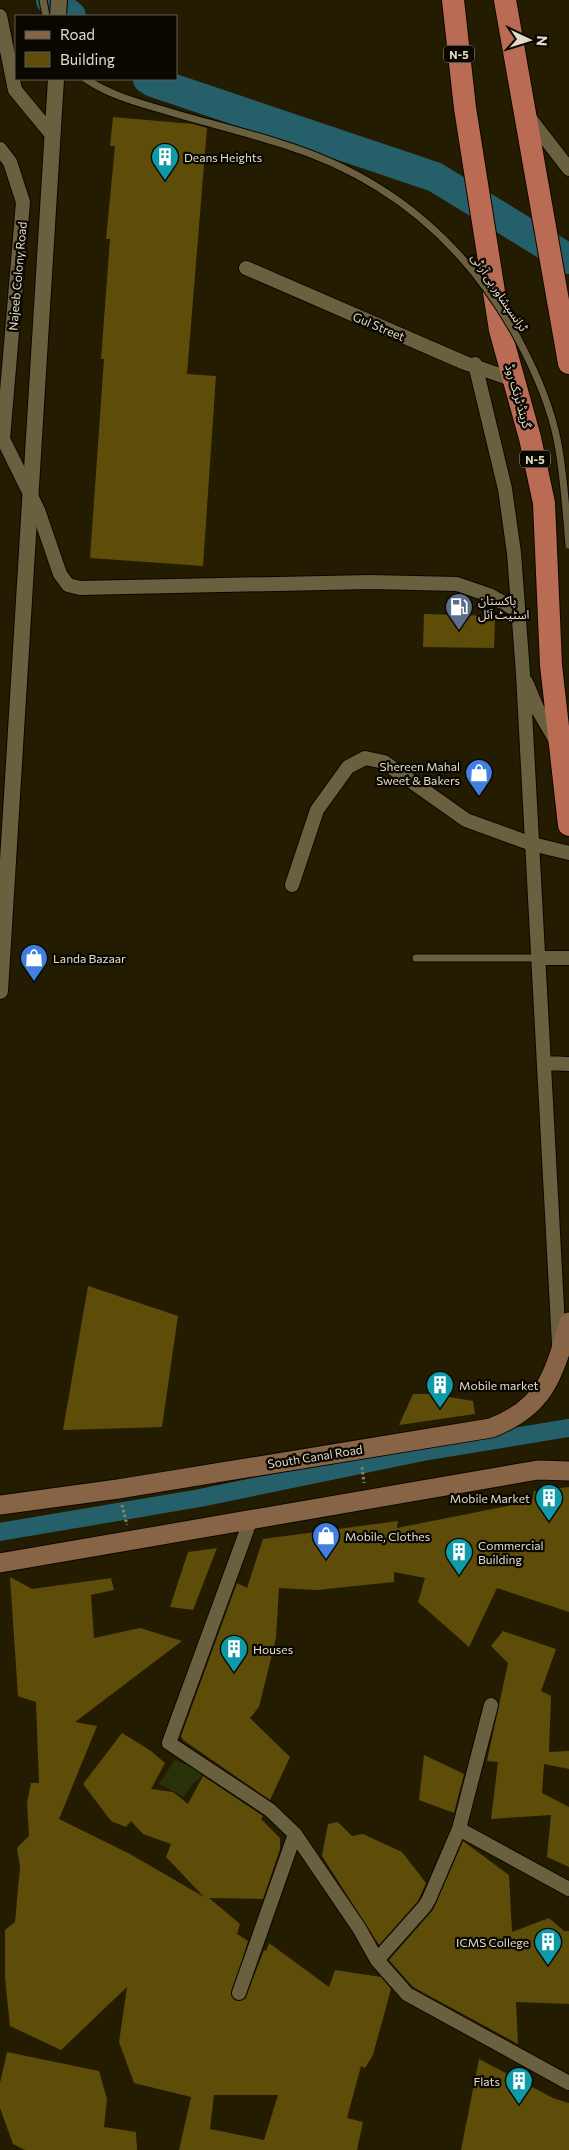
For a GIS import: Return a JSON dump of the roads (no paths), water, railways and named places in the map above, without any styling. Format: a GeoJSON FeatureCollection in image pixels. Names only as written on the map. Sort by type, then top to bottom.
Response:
{"type":"FeatureCollection","features":[{"type":"Feature","properties":{"kind":"highway","name":"گرینڈ ٹرنک روڈ"},"geometry":{"type":"LineString","coordinates":[[452,0],[465,108],[500,330],[530,438],[544,503],[551,664],[569,825]]}},
{"type":"Feature","properties":{"kind":"highway"},"geometry":{"type":"LineString","coordinates":[[505,0],[528,120],[569,363]]}},
{"type":"Feature","properties":{"kind":"highway"},"geometry":{"type":"LineString","coordinates":[[560,748],[569,726]]}},
{"type":"Feature","properties":{"kind":"main road","name":"South Canal Road"},"geometry":{"type":"LineString","coordinates":[[0,1505],[118,1489],[491,1428],[510,1421],[530,1407],[552,1379],[569,1322]]}},
{"type":"Feature","properties":{"kind":"main road"},"geometry":{"type":"LineString","coordinates":[[0,1563],[538,1470],[569,1470]]}},
{"type":"Feature","properties":{"kind":"street"},"geometry":{"type":"LineString","coordinates":[[58,15],[59,0]]}},
{"type":"Feature","properties":{"kind":"street"},"geometry":{"type":"LineString","coordinates":[[0,16],[15,90],[53,136]]}},
{"type":"Feature","properties":{"kind":"street"},"geometry":{"type":"LineString","coordinates":[[0,991],[4,843],[56,80]]}},
{"type":"Feature","properties":{"kind":"street"},"geometry":{"type":"LineString","coordinates":[[528,120],[569,169]]}},
{"type":"Feature","properties":{"kind":"street","name":"Najeeb Colony Road"},"geometry":{"type":"LineString","coordinates":[[0,149],[10,162],[23,202],[2,439]]}},
{"type":"Feature","properties":{"kind":"street","name":"Gul Street"},"geometry":{"type":"LineString","coordinates":[[246,268],[465,362],[475,364],[514,380]]}},
{"type":"Feature","properties":{"kind":"street"},"geometry":{"type":"LineString","coordinates":[[475,364],[505,489],[518,611],[560,1356]]}},
{"type":"Feature","properties":{"kind":"street"},"geometry":{"type":"LineString","coordinates":[[2,439],[29,490],[60,574],[68,585],[80,588],[371,582],[457,584],[489,595],[518,611]]}},
{"type":"Feature","properties":{"kind":"street"},"geometry":{"type":"LineString","coordinates":[[523,674],[537,708],[560,748]]}},
{"type":"Feature","properties":{"kind":"street"},"geometry":{"type":"LineString","coordinates":[[292,885],[317,810],[348,766],[366,758],[384,762],[466,820],[532,844],[569,853]]}},
{"type":"Feature","properties":{"kind":"street"},"geometry":{"type":"LineString","coordinates":[[538,958],[569,958]]}},
{"type":"Feature","properties":{"kind":"street"},"geometry":{"type":"LineString","coordinates":[[544,1063],[569,1064]]}},
{"type":"Feature","properties":{"kind":"street"},"geometry":{"type":"LineString","coordinates":[[251,1519],[169,1743],[270,1810],[295,1834],[359,1928],[378,1960],[407,1994],[569,2083]]}},
{"type":"Feature","properties":{"kind":"street"},"geometry":{"type":"LineString","coordinates":[[378,1960],[425,1906],[459,1829],[491,1705]]}},
{"type":"Feature","properties":{"kind":"street"},"geometry":{"type":"LineString","coordinates":[[459,1829],[569,1889]]}},
{"type":"Feature","properties":{"kind":"street"},"geometry":{"type":"LineString","coordinates":[[239,1993],[295,1834]]}},
{"type":"Feature","properties":{"kind":"lane"},"geometry":{"type":"LineString","coordinates":[[43,0],[46,15]]}},
{"type":"Feature","properties":{"kind":"lane","name":"ٹرانسپشاور بی آر ٹی"},"geometry":{"type":"LineString","coordinates":[[88,80],[100,88],[128,100],[282,144],[338,164],[362,176],[386,192],[439,233],[460,254],[482,281],[506,317],[538,380],[558,442],[569,545]]}},
{"type":"Feature","properties":{"kind":"lane"},"geometry":{"type":"LineString","coordinates":[[416,958],[538,958]]}},
{"type":"Feature","properties":{"kind":"waterway"},"geometry":{"type":"LineString","coordinates":[[51,0],[70,15]]}},
{"type":"Feature","properties":{"kind":"waterway"},"geometry":{"type":"LineString","coordinates":[[150,80],[435,177],[569,259]]}},
{"type":"Feature","properties":{"kind":"waterway"},"geometry":{"type":"LineString","coordinates":[[0,1532],[200,1498],[428,1451],[569,1428]]}},
{"type":"Feature","properties":{"kind":"place","name":"Deans Heights"},"geometry":{"type":"Point","coordinates":[165,181]}},
{"type":"Feature","properties":{"kind":"place","name":"پاکستان اسٹیٹ آئل"},"geometry":{"type":"Point","coordinates":[459,631]}},
{"type":"Feature","properties":{"kind":"place","name":"Shereen Mahal Sweet & Bakers"},"geometry":{"type":"Point","coordinates":[479,797]}},
{"type":"Feature","properties":{"kind":"place","name":"Landa Bazaar"},"geometry":{"type":"Point","coordinates":[34,982]}},
{"type":"Feature","properties":{"kind":"place","name":"Mobile market"},"geometry":{"type":"Point","coordinates":[440,1409]}},
{"type":"Feature","properties":{"kind":"place","name":"Mobile Market"},"geometry":{"type":"Point","coordinates":[549,1522]}},
{"type":"Feature","properties":{"kind":"place","name":"Mobile, Clothes"},"geometry":{"type":"Point","coordinates":[326,1560]}},
{"type":"Feature","properties":{"kind":"place","name":"Commercial Building"},"geometry":{"type":"Point","coordinates":[459,1576]}},
{"type":"Feature","properties":{"kind":"place","name":"Houses"},"geometry":{"type":"Point","coordinates":[234,1673]}},
{"type":"Feature","properties":{"kind":"place","name":"ICMS College"},"geometry":{"type":"Point","coordinates":[548,1966]}},
{"type":"Feature","properties":{"kind":"place","name":"Flats"},"geometry":{"type":"Point","coordinates":[519,2105]}}]}
